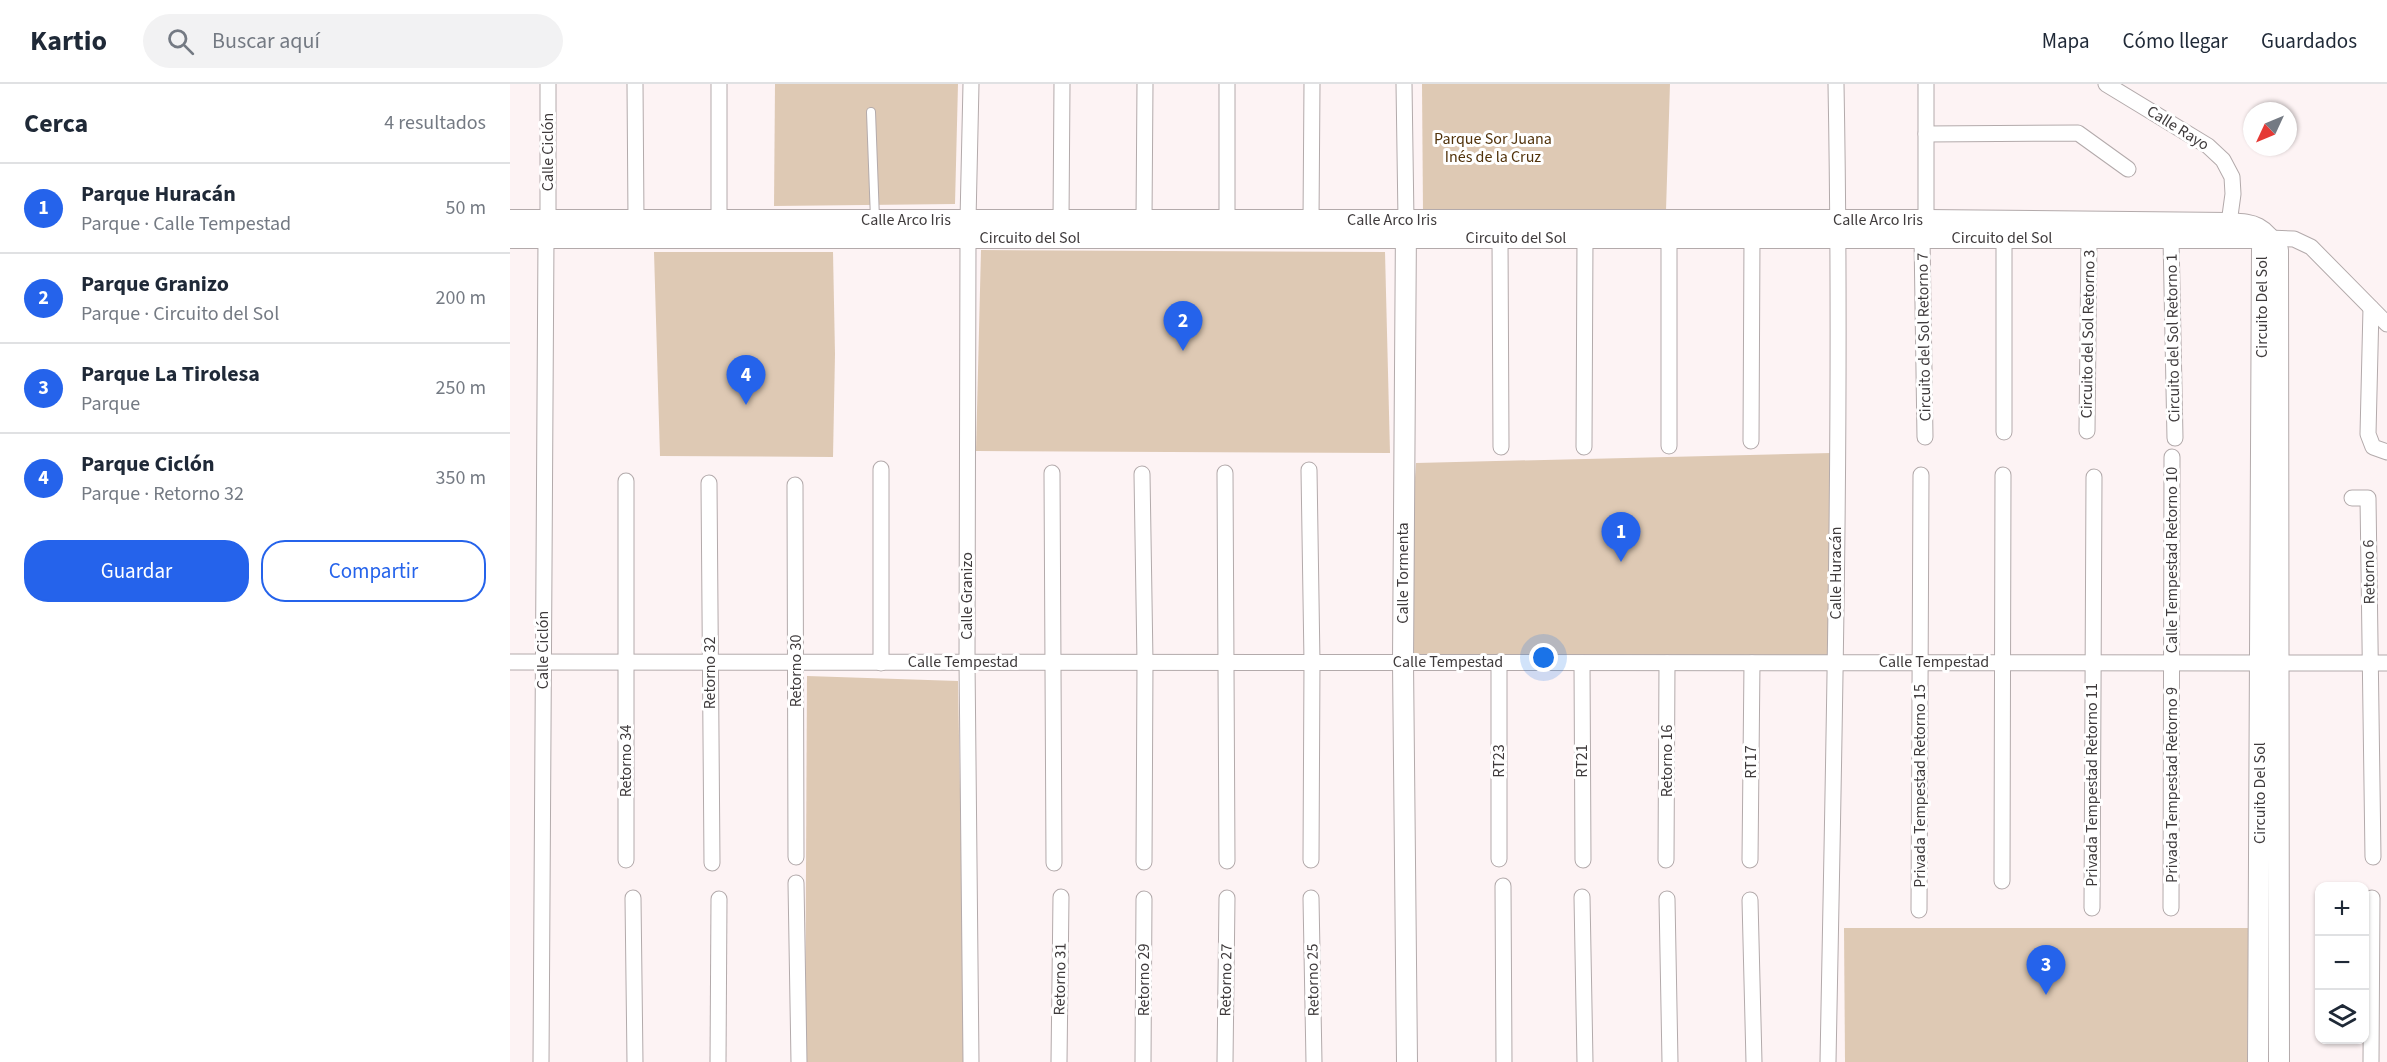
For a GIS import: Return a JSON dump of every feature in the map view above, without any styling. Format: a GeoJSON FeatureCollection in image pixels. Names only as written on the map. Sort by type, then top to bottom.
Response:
{"type":"FeatureCollection","features":[{"type":"Feature","properties":{"kind":"street","name":"Calle Ciclón"},"geometry":{"type":"LineString","coordinates":[[541,1062],[548,84]]}},
{"type":"Feature","properties":{"kind":"street"},"geometry":{"type":"LineString","coordinates":[[635,84],[636,219]]}},
{"type":"Feature","properties":{"kind":"street"},"geometry":{"type":"LineString","coordinates":[[719,84],[719,220]]}},
{"type":"Feature","properties":{"kind":"street","name":"Calle Granizo"},"geometry":{"type":"LineString","coordinates":[[971,84],[968,229],[967,661],[971,1062]]}},
{"type":"Feature","properties":{"kind":"street"},"geometry":{"type":"LineString","coordinates":[[1060,220],[1062,84]]}},
{"type":"Feature","properties":{"kind":"street"},"geometry":{"type":"LineString","coordinates":[[1144,219],[1145,84]]}},
{"type":"Feature","properties":{"kind":"street"},"geometry":{"type":"LineString","coordinates":[[1227,84],[1227,220]]}},
{"type":"Feature","properties":{"kind":"street"},"geometry":{"type":"LineString","coordinates":[[1311,220],[1312,84]]}},
{"type":"Feature","properties":{"kind":"street","name":"Calle Tormenta"},"geometry":{"type":"LineString","coordinates":[[1404,84],[1406,229],[1403,662],[1407,1062]]}},
{"type":"Feature","properties":{"kind":"street","name":"Calle Huracán"},"geometry":{"type":"LineString","coordinates":[[1828,1062],[1835,663],[1838,229],[1836,84]]}},
{"type":"Feature","properties":{"kind":"street","name":"Circuito del Sol Retorno 7"},"geometry":{"type":"LineString","coordinates":[[1925,437],[1926,84]]}},
{"type":"Feature","properties":{"kind":"street","name":"Calle Rayo"},"geometry":{"type":"LineString","coordinates":[[2106,84],[2208,146],[2223,160],[2232,177],[2233,194],[2229,223]]}},
{"type":"Feature","properties":{"kind":"street"},"geometry":{"type":"LineString","coordinates":[[1926,134],[2078,134],[2128,169]]}},
{"type":"Feature","properties":{"kind":"street","name":"Calle Arco Iris"},"geometry":{"type":"LineString","coordinates":[[510,220],[547,229],[636,219],[719,220],[820,228],[875,220],[968,229],[1060,220],[1144,219],[1311,220],[1406,229],[1924,229],[2229,223],[2254,225],[2270,238]]}},
{"type":"Feature","properties":{"kind":"street","name":"Circuito del Sol"},"geometry":{"type":"LineString","coordinates":[[510,238],[547,229],[1406,229],[1500,238],[1752,238],[1838,229]]}},
{"type":"Feature","properties":{"kind":"street","name":"Circuito del Sol"},"geometry":{"type":"LineString","coordinates":[[1924,229],[2004,238],[2270,238]]}},
{"type":"Feature","properties":{"kind":"street"},"geometry":{"type":"LineString","coordinates":[[1500,238],[1501,447]]}},
{"type":"Feature","properties":{"kind":"street"},"geometry":{"type":"LineString","coordinates":[[1584,447],[1585,238]]}},
{"type":"Feature","properties":{"kind":"street"},"geometry":{"type":"LineString","coordinates":[[1669,238],[1669,446]]}},
{"type":"Feature","properties":{"kind":"street"},"geometry":{"type":"LineString","coordinates":[[1751,441],[1752,238]]}},
{"type":"Feature","properties":{"kind":"street"},"geometry":{"type":"LineString","coordinates":[[2004,238],[2004,432]]}},
{"type":"Feature","properties":{"kind":"street","name":"Circuito del Sol Retorno 3"},"geometry":{"type":"LineString","coordinates":[[2087,431],[2089,238]]}},
{"type":"Feature","properties":{"kind":"street","name":"Circuito del Sol Retorno 1"},"geometry":{"type":"LineString","coordinates":[[2171,238],[2175,438]]}},
{"type":"Feature","properties":{"kind":"street"},"geometry":{"type":"LineString","coordinates":[[2270,238],[2294,239],[2311,247],[2387,324]]}},
{"type":"Feature","properties":{"kind":"street","name":"Circuito Del Sol"},"geometry":{"type":"LineString","coordinates":[[2259,1062],[2278,250],[2270,238]]}},
{"type":"Feature","properties":{"kind":"street"},"geometry":{"type":"LineString","coordinates":[[2371,308],[2368,434],[2373,447],[2387,452]]}},
{"type":"Feature","properties":{"kind":"street","name":"Calle Tempestad Retorno 10"},"geometry":{"type":"LineString","coordinates":[[2172,457],[2172,663]]}},
{"type":"Feature","properties":{"kind":"street"},"geometry":{"type":"LineString","coordinates":[[881,468],[881,663]]}},
{"type":"Feature","properties":{"kind":"street"},"geometry":{"type":"LineString","coordinates":[[1309,470],[1312,662],[1311,860]]}},
{"type":"Feature","properties":{"kind":"street"},"geometry":{"type":"LineString","coordinates":[[1052,473],[1054,862]]}},
{"type":"Feature","properties":{"kind":"street"},"geometry":{"type":"LineString","coordinates":[[1225,473],[1227,861]]}},
{"type":"Feature","properties":{"kind":"street"},"geometry":{"type":"LineString","coordinates":[[1142,474],[1145,662],[1144,862]]}},
{"type":"Feature","properties":{"kind":"street","name":"Privada Tempestad Retorno 15"},"geometry":{"type":"LineString","coordinates":[[1919,910],[1921,475]]}},
{"type":"Feature","properties":{"kind":"street"},"geometry":{"type":"LineString","coordinates":[[2002,881],[2003,475]]}},
{"type":"Feature","properties":{"kind":"street","name":"Privada Tempestad Retorno 11"},"geometry":{"type":"LineString","coordinates":[[2092,908],[2094,477]]}},
{"type":"Feature","properties":{"kind":"street","name":"Retorno 34"},"geometry":{"type":"LineString","coordinates":[[626,481],[626,861]]}},
{"type":"Feature","properties":{"kind":"street","name":"Retorno 32"},"geometry":{"type":"LineString","coordinates":[[709,483],[712,863]]}},
{"type":"Feature","properties":{"kind":"street","name":"Retorno 30"},"geometry":{"type":"LineString","coordinates":[[795,485],[796,857]]}},
{"type":"Feature","properties":{"kind":"street","name":"Retorno 6"},"geometry":{"type":"LineString","coordinates":[[2352,498],[2368,498],[2370,663]]}},
{"type":"Feature","properties":{"kind":"street","name":"Calle Tempestad"},"geometry":{"type":"LineString","coordinates":[[510,662],[2387,663]]}},
{"type":"Feature","properties":{"kind":"street","name":"RT23"},"geometry":{"type":"LineString","coordinates":[[1499,662],[1499,859]]}},
{"type":"Feature","properties":{"kind":"street","name":"RT21"},"geometry":{"type":"LineString","coordinates":[[1582,663],[1582,860]]}},
{"type":"Feature","properties":{"kind":"street","name":"Retorno 16"},"geometry":{"type":"LineString","coordinates":[[1666,860],[1667,663]]}},
{"type":"Feature","properties":{"kind":"street","name":"RT17"},"geometry":{"type":"LineString","coordinates":[[1750,860],[1752,663]]}},
{"type":"Feature","properties":{"kind":"street","name":"Privada Tempestad Retorno 9"},"geometry":{"type":"LineString","coordinates":[[2171,908],[2172,663]]}},
{"type":"Feature","properties":{"kind":"street","name":"Circuito Del Sol"},"geometry":{"type":"LineString","coordinates":[[2270,663],[2279,1062]]}},
{"type":"Feature","properties":{"kind":"street"},"geometry":{"type":"LineString","coordinates":[[2370,663],[2373,857]]}},
{"type":"Feature","properties":{"kind":"street"},"geometry":{"type":"LineString","coordinates":[[796,884],[799,1062]]}},
{"type":"Feature","properties":{"kind":"street"},"geometry":{"type":"LineString","coordinates":[[1503,886],[1504,1062]]}},
{"type":"Feature","properties":{"kind":"street","name":"Retorno 31"},"geometry":{"type":"LineString","coordinates":[[1059,1062],[1061,897]]}},
{"type":"Feature","properties":{"kind":"street"},"geometry":{"type":"LineString","coordinates":[[1582,897],[1585,1062]]}},
{"type":"Feature","properties":{"kind":"street"},"geometry":{"type":"LineString","coordinates":[[633,898],[635,1062]]}},
{"type":"Feature","properties":{"kind":"street","name":"Retorno 29"},"geometry":{"type":"LineString","coordinates":[[1143,1062],[1144,898]]}},
{"type":"Feature","properties":{"kind":"street","name":"Retorno 27"},"geometry":{"type":"LineString","coordinates":[[1225,1062],[1227,898]]}},
{"type":"Feature","properties":{"kind":"street","name":"Retorno 25"},"geometry":{"type":"LineString","coordinates":[[1311,898],[1314,1062]]}},
{"type":"Feature","properties":{"kind":"street"},"geometry":{"type":"LineString","coordinates":[[2371,1062],[2372,898]]}},
{"type":"Feature","properties":{"kind":"street"},"geometry":{"type":"LineString","coordinates":[[718,1062],[719,899]]}},
{"type":"Feature","properties":{"kind":"street"},"geometry":{"type":"LineString","coordinates":[[1667,899],[1670,1062]]}},
{"type":"Feature","properties":{"kind":"street"},"geometry":{"type":"LineString","coordinates":[[1750,900],[1754,1062]]}},
{"type":"Feature","properties":{"kind":"lane"},"geometry":{"type":"LineString","coordinates":[[871,112],[875,220]]}},
{"type":"Feature","properties":{"kind":"green space"},"geometry":{"type":"Polygon","coordinates":[[[775,84],[958,84],[955,204],[774,206],[775,84]]]}},
{"type":"Feature","properties":{"kind":"green space","name":"Parque Sor Juana Inés de la Cruz"},"geometry":{"type":"Polygon","coordinates":[[[1422,84],[1670,84],[1666,210],[1423,213],[1422,84]]]}},
{"type":"Feature","properties":{"kind":"green space"},"geometry":{"type":"Polygon","coordinates":[[[981,250],[1385,252],[1390,453],[976,451],[981,250]]]}},
{"type":"Feature","properties":{"kind":"green space"},"geometry":{"type":"Polygon","coordinates":[[[654,252],[833,252],[835,354],[833,457],[660,456],[654,252]]]}},
{"type":"Feature","properties":{"kind":"green space"},"geometry":{"type":"Polygon","coordinates":[[[1831,453],[1835,663],[1403,662],[1416,463],[1831,453]]]}},
{"type":"Feature","properties":{"kind":"green space"},"geometry":{"type":"Polygon","coordinates":[[[807,676],[958,681],[965,1062],[805,1062],[807,676]]]}},
{"type":"Feature","properties":{"kind":"green space"},"geometry":{"type":"Polygon","coordinates":[[[1844,928],[2249,928],[2247,1062],[1845,1062],[1844,928]]]}},
{"type":"Feature","properties":{"kind":"place","name":"Parque Granizo"},"geometry":{"type":"Point","coordinates":[1183,351]}},
{"type":"Feature","properties":{"kind":"place","name":"Parque Ciclón"},"geometry":{"type":"Point","coordinates":[746,405]}},
{"type":"Feature","properties":{"kind":"place","name":"Parque Huracán"},"geometry":{"type":"Point","coordinates":[1621,562]}},
{"type":"Feature","properties":{"kind":"place","name":"Parque La Tirolesa"},"geometry":{"type":"Point","coordinates":[2046,995]}}]}
